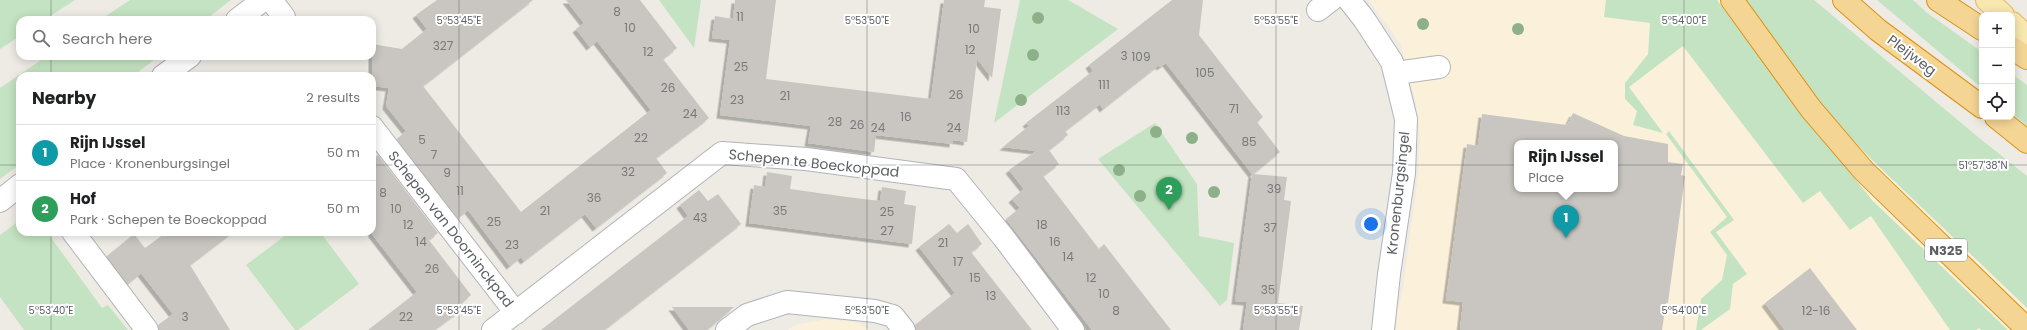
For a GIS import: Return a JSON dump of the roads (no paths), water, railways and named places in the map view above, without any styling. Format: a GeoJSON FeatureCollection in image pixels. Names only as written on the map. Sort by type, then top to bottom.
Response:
{"type":"FeatureCollection","features":[{"type":"Feature","properties":{"kind":"highway","name":"N325"},"geometry":{"type":"LineString","coordinates":[[1732,0],[1811,109],[1864,171],[2027,328]]}},
{"type":"Feature","properties":{"kind":"highway","name":"Pleijweg"},"geometry":{"type":"LineString","coordinates":[[1844,0],[1878,30],[1979,105]]}},
{"type":"Feature","properties":{"kind":"highway"},"geometry":{"type":"LineString","coordinates":[[1938,0],[1979,27]]}},
{"type":"Feature","properties":{"kind":"highway"},"geometry":{"type":"LineString","coordinates":[[2015,50],[2027,58]]}},
{"type":"Feature","properties":{"kind":"highway"},"geometry":{"type":"LineString","coordinates":[[2000,120],[2027,142]]}},
{"type":"Feature","properties":{"kind":"main road"},"geometry":{"type":"LineString","coordinates":[[1987,0],[2000,12]]}},
{"type":"Feature","properties":{"kind":"main road"},"geometry":{"type":"LineString","coordinates":[[2015,26],[2027,37]]}},
{"type":"Feature","properties":{"kind":"street"},"geometry":{"type":"LineString","coordinates":[[242,16],[263,0]]}},
{"type":"Feature","properties":{"kind":"street"},"geometry":{"type":"LineString","coordinates":[[271,0],[283,16]]}},
{"type":"Feature","properties":{"kind":"street","name":"Kronenburgsingel"},"geometry":{"type":"LineString","coordinates":[[1349,0],[1392,62],[1396,73],[1406,119],[1404,173],[1389,274],[1383,330]]}},
{"type":"Feature","properties":{"kind":"street"},"geometry":{"type":"LineString","coordinates":[[168,72],[185,60]]}},
{"type":"Feature","properties":{"kind":"street"},"geometry":{"type":"LineString","coordinates":[[1396,73],[1439,67]]}},
{"type":"Feature","properties":{"kind":"street","name":"Schepen van Doorninckpad"},"geometry":{"type":"LineString","coordinates":[[376,132],[516,313]]}},
{"type":"Feature","properties":{"kind":"street","name":"Schepen te Boeckoppad"},"geometry":{"type":"LineString","coordinates":[[493,330],[722,153],[806,159],[956,179],[1004,238],[1073,330]]}},
{"type":"Feature","properties":{"kind":"street"},"geometry":{"type":"LineString","coordinates":[[0,201],[16,188]]}},
{"type":"Feature","properties":{"kind":"street"},"geometry":{"type":"LineString","coordinates":[[76,236],[147,330]]}},
{"type":"Feature","properties":{"kind":"street"},"geometry":{"type":"LineString","coordinates":[[728,330],[748,315],[787,302],[875,311],[893,316],[904,330]]}},
{"type":"Feature","properties":{"kind":"place","name":"Hof"},"geometry":{"type":"Point","coordinates":[1169,210]}},
{"type":"Feature","properties":{"kind":"place","name":"Rijn IJssel"},"geometry":{"type":"Point","coordinates":[1566,238]}}]}
